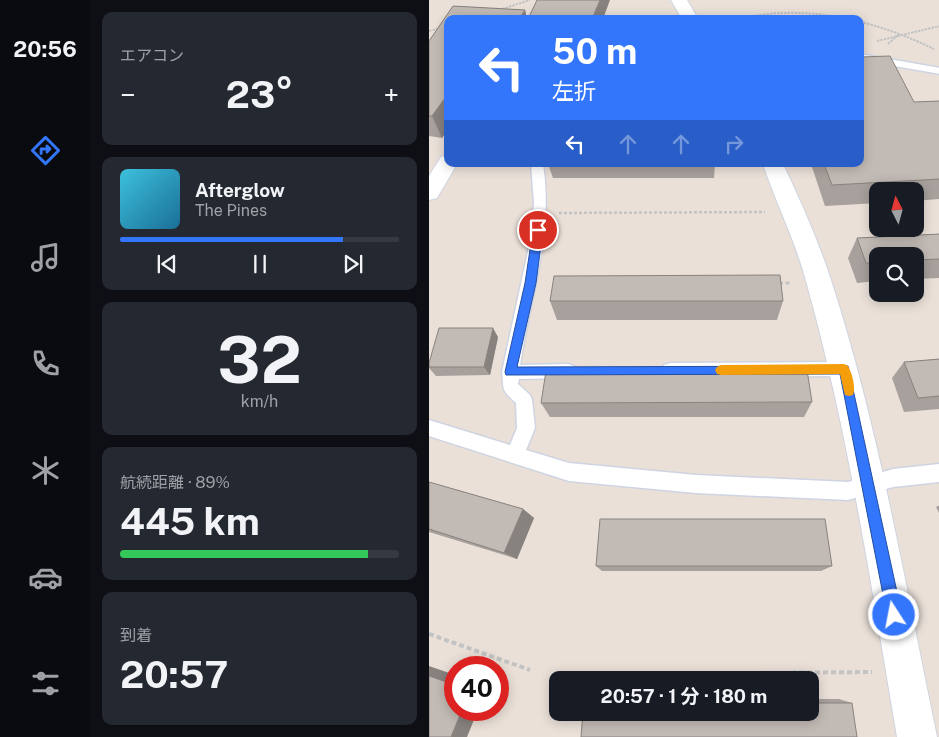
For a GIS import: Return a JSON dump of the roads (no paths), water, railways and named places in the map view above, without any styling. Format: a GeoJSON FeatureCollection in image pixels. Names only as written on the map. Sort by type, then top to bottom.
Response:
{"type":"FeatureCollection","features":[{"type":"Feature","properties":{"kind":"street"},"geometry":{"type":"LineString","coordinates":[[679,0],[688,15]]}},
{"type":"Feature","properties":{"kind":"street"},"geometry":{"type":"LineString","coordinates":[[429,193],[445,167]]}},
{"type":"Feature","properties":{"kind":"street"},"geometry":{"type":"LineString","coordinates":[[774,167],[792,207],[818,278],[844,369],[869,484],[917,737]]}},
{"type":"Feature","properties":{"kind":"lane"},"geometry":{"type":"LineString","coordinates":[[864,58],[939,71]]}},
{"type":"Feature","properties":{"kind":"lane"},"geometry":{"type":"LineString","coordinates":[[515,455],[526,428],[524,400],[510,387],[510,372],[531,283],[541,213],[540,179],[538,167]]}},
{"type":"Feature","properties":{"kind":"lane"},"geometry":{"type":"LineString","coordinates":[[650,371],[844,369]]}},
{"type":"Feature","properties":{"kind":"lane"},"geometry":{"type":"LineString","coordinates":[[510,372],[580,371]]}},
{"type":"Feature","properties":{"kind":"lane"},"geometry":{"type":"LineString","coordinates":[[429,428],[569,472],[695,484],[848,491],[893,478],[939,473]]}}]}
